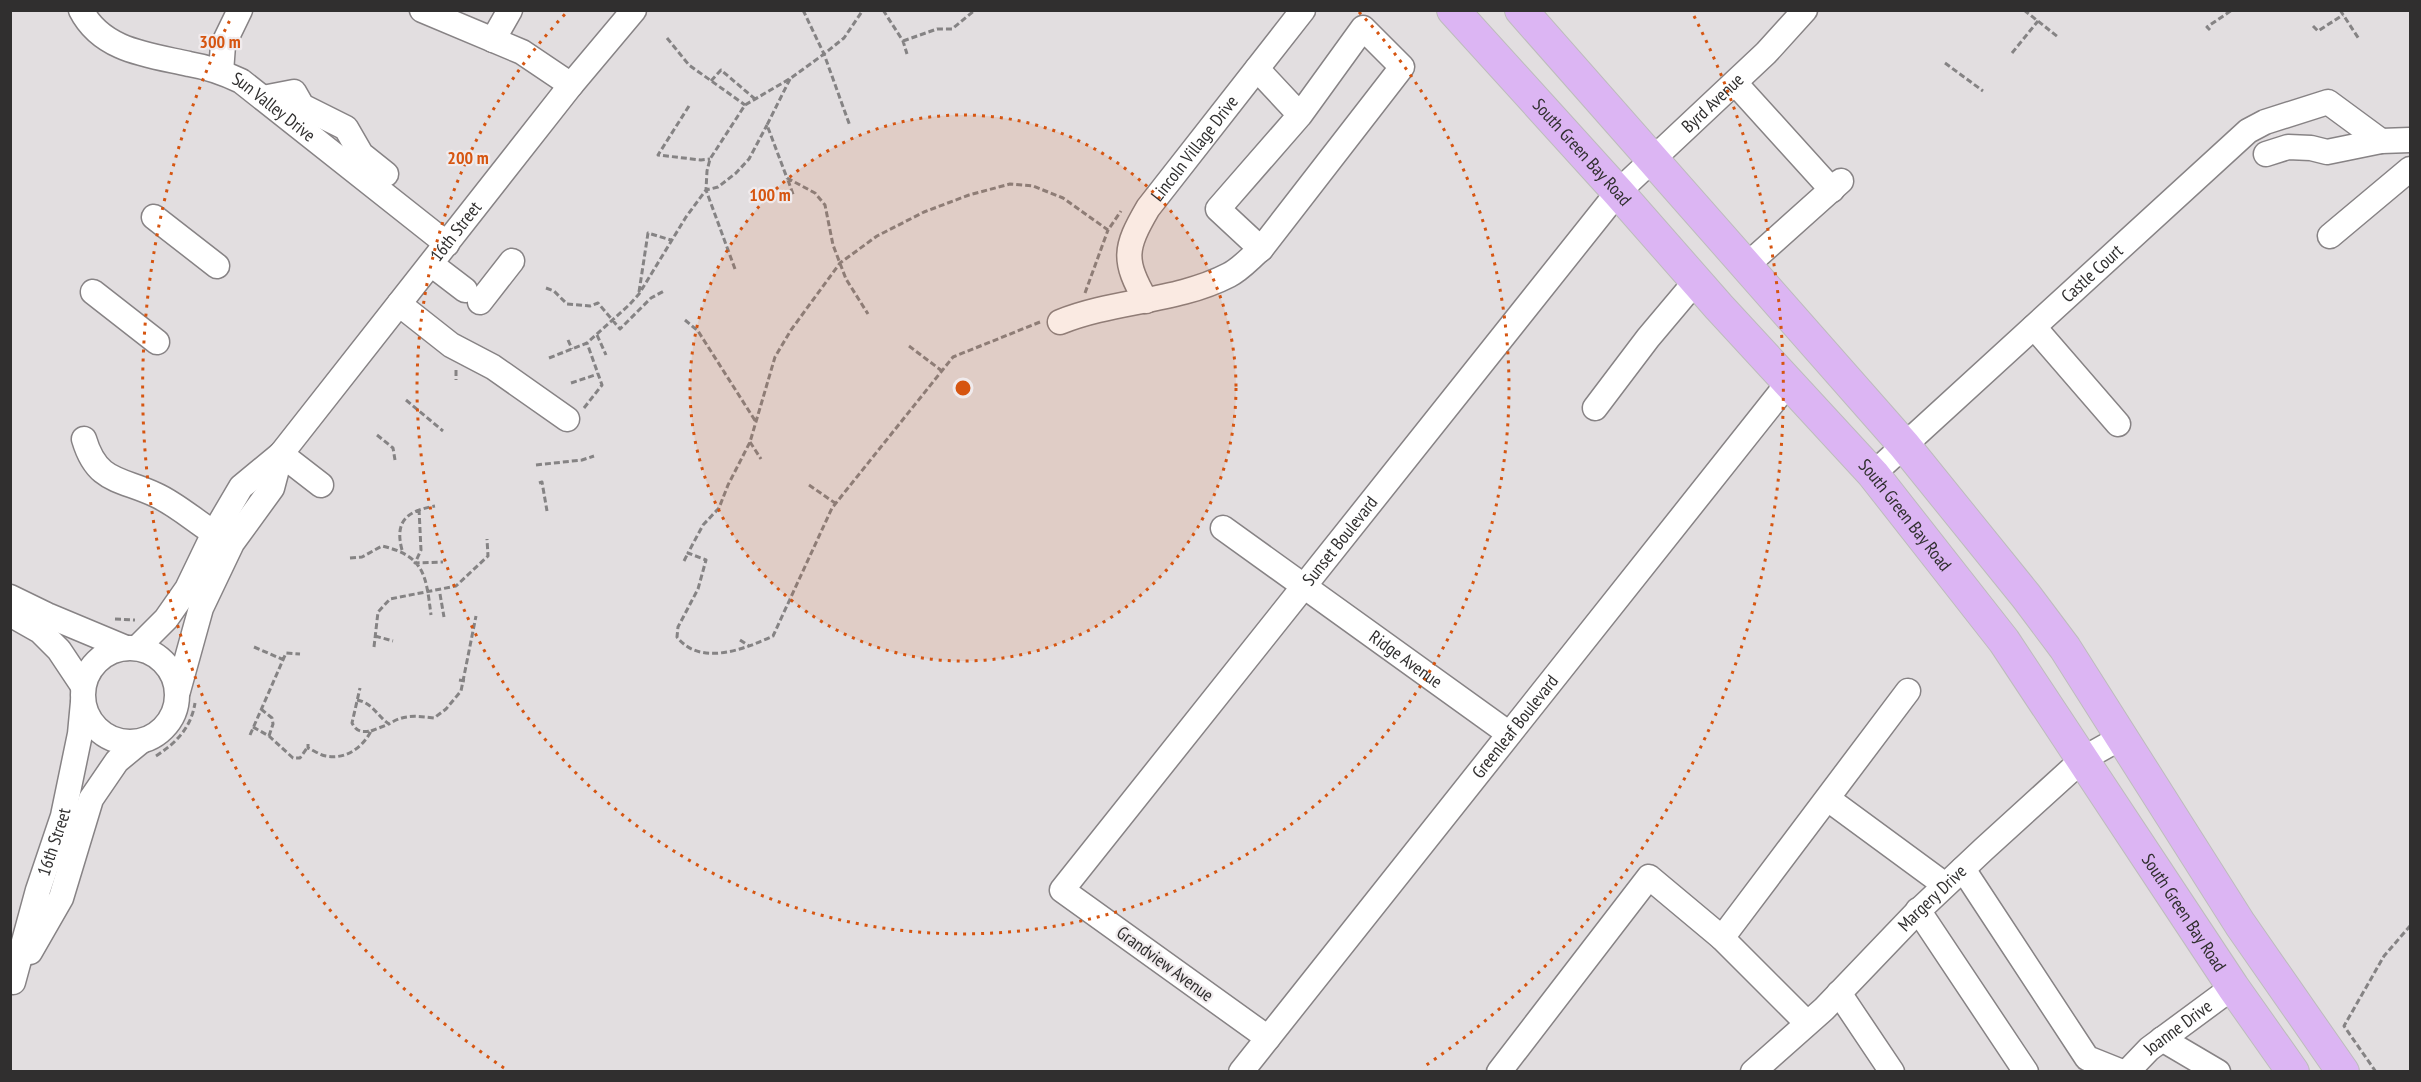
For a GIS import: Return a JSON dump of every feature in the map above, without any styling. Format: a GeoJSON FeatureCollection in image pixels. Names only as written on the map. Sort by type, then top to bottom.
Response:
{"type":"FeatureCollection","features":[{"type":"Feature","properties":{"kind":"main road","name":"South Green Bay Road"},"geometry":{"type":"LineString","coordinates":[[1452,10],[1873,474],[2004,641],[2233,987],[2287,1064]]}},
{"type":"Feature","properties":{"kind":"main road"},"geometry":{"type":"LineString","coordinates":[[1521,10],[1904,445],[2026,596],[2065,648],[2240,924],[2343,1071]]}},
{"type":"Feature","properties":{"kind":"main road"},"geometry":{"type":"LineString","coordinates":[[2287,1064],[2310,1071]]}},
{"type":"Feature","properties":{"kind":"street","name":"Sun Valley Drive"},"geometry":{"type":"LineString","coordinates":[[81,10],[85,18],[102,36],[119,47],[138,54],[221,72],[241,81],[447,244]]}},
{"type":"Feature","properties":{"kind":"street"},"geometry":{"type":"LineString","coordinates":[[221,72],[223,45],[240,10]]}},
{"type":"Feature","properties":{"kind":"street"},"geometry":{"type":"LineString","coordinates":[[422,10],[522,52],[571,85]]}},
{"type":"Feature","properties":{"kind":"street"},"geometry":{"type":"LineString","coordinates":[[493,40],[510,10]]}},
{"type":"Feature","properties":{"kind":"street","name":"16th Street"},"geometry":{"type":"LineString","coordinates":[[12,985],[38,890],[63,816],[80,734],[83,694],[89,672],[98,660],[111,651],[131,648],[166,619],[188,590],[214,533],[242,487],[281,454],[571,85],[634,10]]}},
{"type":"Feature","properties":{"kind":"street","name":"Lincoln Village Drive"},"geometry":{"type":"LineString","coordinates":[[1146,301],[1132,275],[1130,259],[1132,236],[1148,208],[1304,10]]}},
{"type":"Feature","properties":{"kind":"street","name":"Byrd Avenue"},"geometry":{"type":"LineString","coordinates":[[1618,192],[1766,54],[1805,10]]}},
{"type":"Feature","properties":{"kind":"street"},"geometry":{"type":"LineString","coordinates":[[1053,321],[1146,301],[1208,284],[1232,274],[1261,249],[1402,67],[1363,28],[1300,115],[1218,209],[1261,249]]}},
{"type":"Feature","properties":{"kind":"street"},"geometry":{"type":"LineString","coordinates":[[1257,69],[1300,115]]}},
{"type":"Feature","properties":{"kind":"street"},"geometry":{"type":"LineString","coordinates":[[1735,83],[1836,186],[1746,266]]}},
{"type":"Feature","properties":{"kind":"street","name":"Castle Court"},"geometry":{"type":"LineString","coordinates":[[1873,474],[2248,131],[2265,122],[2328,102],[2381,141]]}},
{"type":"Feature","properties":{"kind":"street"},"geometry":{"type":"LineString","coordinates":[[2265,154],[2288,147],[2312,148],[2327,152],[2381,141],[2410,140]]}},
{"type":"Feature","properties":{"kind":"street"},"geometry":{"type":"LineString","coordinates":[[2330,236],[2410,169]]}},
{"type":"Feature","properties":{"kind":"street","name":"Sunset Boulevard"},"geometry":{"type":"LineString","coordinates":[[1062,890],[1618,192]]}},
{"type":"Feature","properties":{"kind":"street"},"geometry":{"type":"LineString","coordinates":[[154,217],[217,266]]}},
{"type":"Feature","properties":{"kind":"street"},"geometry":{"type":"LineString","coordinates":[[431,264],[472,296],[512,261]]}},
{"type":"Feature","properties":{"kind":"street"},"geometry":{"type":"LineString","coordinates":[[1595,408],[1648,338],[1696,281]]}},
{"type":"Feature","properties":{"kind":"street"},"geometry":{"type":"LineString","coordinates":[[93,292],[157,342]]}},
{"type":"Feature","properties":{"kind":"street"},"geometry":{"type":"LineString","coordinates":[[399,304],[451,345],[493,367],[572,418]]}},
{"type":"Feature","properties":{"kind":"street"},"geometry":{"type":"LineString","coordinates":[[2034,327],[2118,424]]}},
{"type":"Feature","properties":{"kind":"street","name":"Greenleaf Boulevard"},"geometry":{"type":"LineString","coordinates":[[1241,1071],[1789,382]]}},
{"type":"Feature","properties":{"kind":"street"},"geometry":{"type":"LineString","coordinates":[[84,439],[89,456],[100,471],[114,481],[157,495],[214,533]]}},
{"type":"Feature","properties":{"kind":"street"},"geometry":{"type":"LineString","coordinates":[[281,454],[321,485]]}},
{"type":"Feature","properties":{"kind":"street","name":"16th Street"},"geometry":{"type":"LineString","coordinates":[[12,985],[61,898],[91,799],[117,761],[140,741],[155,736],[167,725],[175,711],[178,691],[201,608],[232,543],[272,488],[281,454]]}},
{"type":"Feature","properties":{"kind":"street","name":"Ridge Avenue"},"geometry":{"type":"LineString","coordinates":[[1223,528],[1508,733]]}},
{"type":"Feature","properties":{"kind":"street"},"geometry":{"type":"LineString","coordinates":[[10,597],[47,615],[131,648],[156,655],[168,666],[176,680],[178,691]]}},
{"type":"Feature","properties":{"kind":"street"},"geometry":{"type":"LineString","coordinates":[[10,614],[40,631],[59,650],[83,694],[88,717],[97,729],[109,738],[124,742],[140,741]]}},
{"type":"Feature","properties":{"kind":"street"},"geometry":{"type":"LineString","coordinates":[[1722,938],[1908,691]]}},
{"type":"Feature","properties":{"kind":"street","name":"Margery Drive"},"geometry":{"type":"LineString","coordinates":[[1753,1071],[1839,993],[1918,910],[2083,759],[2122,737]]}},
{"type":"Feature","properties":{"kind":"street"},"geometry":{"type":"LineString","coordinates":[[1828,798],[1954,877],[2087,1058],[2122,1071]]}},
{"type":"Feature","properties":{"kind":"street"},"geometry":{"type":"LineString","coordinates":[[1499,1071],[1649,877],[1722,938],[1807,1023]]}},
{"type":"Feature","properties":{"kind":"street","name":"Grandview Avenue"},"geometry":{"type":"LineString","coordinates":[[1062,890],[1268,1038]]}},
{"type":"Feature","properties":{"kind":"street"},"geometry":{"type":"LineString","coordinates":[[1918,910],[2026,1071]]}},
{"type":"Feature","properties":{"kind":"street","name":"Joanne Drive"},"geometry":{"type":"LineString","coordinates":[[2127,1071],[2162,1039],[2233,987]]}},
{"type":"Feature","properties":{"kind":"street"},"geometry":{"type":"LineString","coordinates":[[1839,993],[1892,1071]]}},
{"type":"Feature","properties":{"kind":"street"},"geometry":{"type":"LineString","coordinates":[[2162,1039],[2218,1071]]}},
{"type":"Feature","properties":{"kind":"path"},"geometry":{"type":"LineString","coordinates":[[803,10],[824,54],[850,126]]}},
{"type":"Feature","properties":{"kind":"path"},"geometry":{"type":"LineString","coordinates":[[735,269],[706,190],[710,159],[745,105],[791,78],[844,38],[863,10]]}},
{"type":"Feature","properties":{"kind":"path"},"geometry":{"type":"LineString","coordinates":[[883,10],[903,41],[907,54]]}},
{"type":"Feature","properties":{"kind":"path"},"geometry":{"type":"LineString","coordinates":[[903,41],[937,29],[952,29],[975,10]]}},
{"type":"Feature","properties":{"kind":"path"},"geometry":{"type":"LineString","coordinates":[[2024,10],[2058,37]]}},
{"type":"Feature","properties":{"kind":"path"},"geometry":{"type":"LineString","coordinates":[[2210,30],[2207,27],[2232,10]]}},
{"type":"Feature","properties":{"kind":"path"},"geometry":{"type":"LineString","coordinates":[[2340,10],[2360,39]]}},
{"type":"Feature","properties":{"kind":"path"},"geometry":{"type":"LineString","coordinates":[[2313,26],[2318,31],[2343,15]]}},
{"type":"Feature","properties":{"kind":"path"},"geometry":{"type":"LineString","coordinates":[[2012,53],[2038,21]]}},
{"type":"Feature","properties":{"kind":"path"},"geometry":{"type":"LineString","coordinates":[[667,38],[689,65],[745,105]]}},
{"type":"Feature","properties":{"kind":"path"},"geometry":{"type":"LineString","coordinates":[[1945,63],[1983,91]]}},
{"type":"Feature","properties":{"kind":"path"},"geometry":{"type":"LineString","coordinates":[[711,81],[721,70],[755,99]]}},
{"type":"Feature","properties":{"kind":"path"},"geometry":{"type":"LineString","coordinates":[[549,358],[587,344],[614,321],[639,294],[706,190],[718,187],[749,159],[791,78]]}},
{"type":"Feature","properties":{"kind":"path"},"geometry":{"type":"LineString","coordinates":[[689,106],[658,155],[710,159]]}},
{"type":"Feature","properties":{"kind":"path"},"geometry":{"type":"LineString","coordinates":[[767,125],[794,197]]}},
{"type":"Feature","properties":{"kind":"path"},"geometry":{"type":"LineString","coordinates":[[787,178],[822,199],[833,245],[856,296],[868,314]]}},
{"type":"Feature","properties":{"kind":"path"},"geometry":{"type":"LineString","coordinates":[[684,561],[704,525],[719,508],[750,442],[775,357],[791,330],[840,262],[877,236],[924,212],[969,195],[1010,184],[1033,186],[1063,198],[1108,230]]}},
{"type":"Feature","properties":{"kind":"path"},"geometry":{"type":"LineString","coordinates":[[1078,300],[1084,294],[1092,278],[1108,230],[1124,205]]}},
{"type":"Feature","properties":{"kind":"path"},"geometry":{"type":"LineString","coordinates":[[639,294],[648,234],[672,240]]}},
{"type":"Feature","properties":{"kind":"path"},"geometry":{"type":"LineString","coordinates":[[546,288],[554,291],[567,304],[590,306],[598,303],[621,329],[651,298],[664,291]]}},
{"type":"Feature","properties":{"kind":"path"},"geometry":{"type":"LineString","coordinates":[[685,320],[698,331],[756,422]]}},
{"type":"Feature","properties":{"kind":"path"},"geometry":{"type":"LineString","coordinates":[[688,553],[706,560],[698,589],[678,627],[677,637],[683,645],[708,654],[751,646],[773,636],[835,503],[953,357],[1053,321]]}},
{"type":"Feature","properties":{"kind":"path"},"geometry":{"type":"LineString","coordinates":[[597,334],[606,355]]}},
{"type":"Feature","properties":{"kind":"path"},"geometry":{"type":"LineString","coordinates":[[568,340],[572,349]]}},
{"type":"Feature","properties":{"kind":"path"},"geometry":{"type":"LineString","coordinates":[[572,418],[602,385],[587,344]]}},
{"type":"Feature","properties":{"kind":"path"},"geometry":{"type":"LineString","coordinates":[[909,346],[942,371]]}},
{"type":"Feature","properties":{"kind":"path"},"geometry":{"type":"LineString","coordinates":[[456,368],[456,380]]}},
{"type":"Feature","properties":{"kind":"path"},"geometry":{"type":"LineString","coordinates":[[571,383],[598,374]]}},
{"type":"Feature","properties":{"kind":"path"},"geometry":{"type":"LineString","coordinates":[[406,400],[443,431]]}},
{"type":"Feature","properties":{"kind":"path"},"geometry":{"type":"LineString","coordinates":[[377,435],[393,448],[395,460]]}},
{"type":"Feature","properties":{"kind":"path"},"geometry":{"type":"LineString","coordinates":[[750,442],[761,459]]}},
{"type":"Feature","properties":{"kind":"path"},"geometry":{"type":"LineString","coordinates":[[536,465],[582,460],[594,456]]}},
{"type":"Feature","properties":{"kind":"path"},"geometry":{"type":"LineString","coordinates":[[539,483],[543,483],[547,511]]}},
{"type":"Feature","properties":{"kind":"path"},"geometry":{"type":"LineString","coordinates":[[809,484],[835,503]]}},
{"type":"Feature","properties":{"kind":"path"},"geometry":{"type":"LineString","coordinates":[[432,615],[425,574],[402,550],[398,536],[401,524],[409,514],[419,509],[435,506]]}},
{"type":"Feature","properties":{"kind":"path"},"geometry":{"type":"LineString","coordinates":[[416,563],[421,550],[419,509]]}},
{"type":"Feature","properties":{"kind":"path"},"geometry":{"type":"LineString","coordinates":[[374,647],[378,612],[390,599],[456,586],[488,556],[487,539]]}},
{"type":"Feature","properties":{"kind":"path"},"geometry":{"type":"LineString","coordinates":[[350,558],[363,557],[382,546],[402,550]]}},
{"type":"Feature","properties":{"kind":"path"},"geometry":{"type":"LineString","coordinates":[[416,563],[443,562]]}},
{"type":"Feature","properties":{"kind":"path"},"geometry":{"type":"LineString","coordinates":[[440,594],[444,617]]}},
{"type":"Feature","properties":{"kind":"path"},"geometry":{"type":"LineString","coordinates":[[104,616],[133,621],[140,618]]}},
{"type":"Feature","properties":{"kind":"path"},"geometry":{"type":"LineString","coordinates":[[360,688],[352,723],[360,732],[389,724],[399,717],[434,718],[446,709],[461,691],[465,681],[476,616]]}},
{"type":"Feature","properties":{"kind":"path"},"geometry":{"type":"LineString","coordinates":[[375,636],[393,641]]}},
{"type":"Feature","properties":{"kind":"path"},"geometry":{"type":"LineString","coordinates":[[740,640],[751,646]]}},
{"type":"Feature","properties":{"kind":"path"},"geometry":{"type":"LineString","coordinates":[[254,647],[284,660]]}},
{"type":"Feature","properties":{"kind":"path"},"geometry":{"type":"LineString","coordinates":[[250,735],[286,653],[300,654]]}},
{"type":"Feature","properties":{"kind":"path"},"geometry":{"type":"LineString","coordinates":[[459,680],[465,681]]}},
{"type":"Feature","properties":{"kind":"path"},"geometry":{"type":"LineString","coordinates":[[357,700],[371,705],[389,724]]}},
{"type":"Feature","properties":{"kind":"path"},"geometry":{"type":"LineString","coordinates":[[261,709],[272,717],[273,724],[268,736]]}},
{"type":"Feature","properties":{"kind":"path"},"geometry":{"type":"LineString","coordinates":[[253,727],[268,736],[293,758],[300,758],[308,746],[326,756],[346,754],[358,748],[371,730]]}},
{"type":"Feature","properties":{"kind":"path"},"geometry":{"type":"LineString","coordinates":[[2376,1071],[2344,1026],[2384,956],[2410,926]]}}]}
